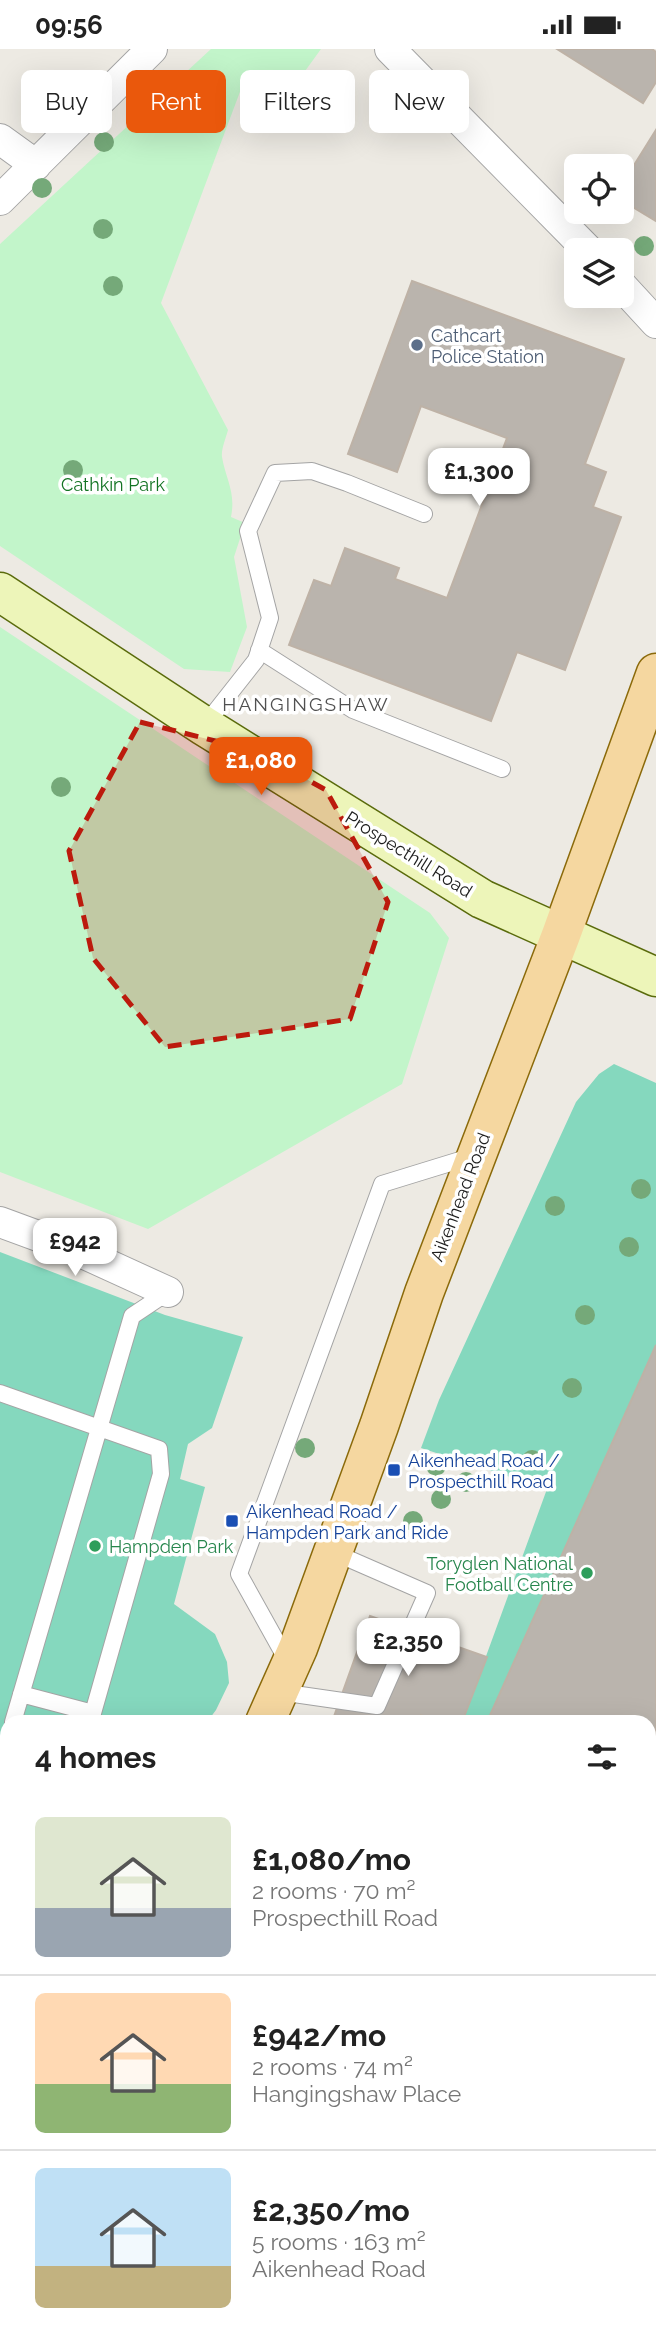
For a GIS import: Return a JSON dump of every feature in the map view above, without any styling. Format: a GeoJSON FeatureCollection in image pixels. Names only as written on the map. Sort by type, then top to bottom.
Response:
{"type":"FeatureCollection","features":[{"type":"Feature","properties":{"kind":"main road","name":"Prospecthill Road"},"geometry":{"type":"LineString","coordinates":[[6,604],[482,899],[656,977]]}},
{"type":"Feature","properties":{"kind":"main road","name":"Aikenhead Road"},"geometry":{"type":"LineString","coordinates":[[279,1693],[333,1552],[424,1293],[561,935],[656,673]]}},
{"type":"Feature","properties":{"kind":"street"},"geometry":{"type":"LineString","coordinates":[[0,200],[152,49]]}},
{"type":"Feature","properties":{"kind":"street"},"geometry":{"type":"LineString","coordinates":[[390,49],[576,238]]}},
{"type":"Feature","properties":{"kind":"street"},"geometry":{"type":"LineString","coordinates":[[0,139],[36,165]]}},
{"type":"Feature","properties":{"kind":"street"},"geometry":{"type":"LineString","coordinates":[[634,299],[656,323]]}},
{"type":"Feature","properties":{"kind":"street"},"geometry":{"type":"LineString","coordinates":[[0,1221],[169,1292]]}},
{"type":"Feature","properties":{"kind":"lane"},"geometry":{"type":"LineString","coordinates":[[204,726],[256,660],[270,618],[248,531],[275,473],[312,471],[347,482],[424,514]]}},
{"type":"Feature","properties":{"kind":"lane"},"geometry":{"type":"LineString","coordinates":[[259,650],[353,710],[502,769]]}},
{"type":"Feature","properties":{"kind":"lane"},"geometry":{"type":"LineString","coordinates":[[333,1552],[427,1593],[377,1706],[279,1693],[239,1574],[382,1184],[476,1155]]}},
{"type":"Feature","properties":{"kind":"lane"},"geometry":{"type":"LineString","coordinates":[[15,1715],[132,1316],[169,1292]]}},
{"type":"Feature","properties":{"kind":"lane"},"geometry":{"type":"LineString","coordinates":[[0,1393],[159,1449],[161,1474],[93,1713],[21,1694]]}},
{"type":"Feature","properties":{"kind":"highlighted area"},"geometry":{"type":"Polygon","coordinates":[[[140,722],[255,751],[326,790],[388,902],[350,1019],[165,1047],[93,958],[69,851],[140,722]]]}},
{"type":"Feature","properties":{"kind":"green space","name":"Cathkin Park"},"geometry":{"type":"Polygon","coordinates":[[[211,49],[321,49],[306,70],[240,70],[240,92],[226,129],[226,70],[188,70],[211,49]]]}},
{"type":"Feature","properties":{"kind":"green space","name":"Cathkin Park"},"geometry":{"type":"Polygon","coordinates":[[[126,128],[126,133],[225,133],[161,303],[228,430],[222,457],[231,493],[231,517],[245,523],[234,557],[247,627],[230,672],[184,669],[0,546],[0,244],[126,128]]]}},
{"type":"Feature","properties":{"kind":"green space"},"geometry":{"type":"Polygon","coordinates":[[[0,627],[430,913],[449,938],[402,1084],[148,1229],[0,1172],[0,627]]]}},
{"type":"Feature","properties":{"kind":"green space","name":"Toryglen National Football Centre"},"geometry":{"type":"Polygon","coordinates":[[[614,1064],[656,1083],[656,1715],[465,1715],[547,1489],[421,1448],[439,1400],[576,1102],[599,1074],[614,1064]]]}},
{"type":"Feature","properties":{"kind":"green space","name":"Hampden Park"},"geometry":{"type":"Polygon","coordinates":[[[0,1252],[165,1315],[243,1337],[212,1428],[188,1444],[180,1479],[205,1487],[174,1604],[215,1634],[227,1662],[229,1683],[216,1710],[212,1715],[0,1715],[0,1252]]]}},
{"type":"Feature","properties":{"kind":"building"},"geometry":{"type":"Polygon","coordinates":[[[557,49],[652,49],[656,52],[656,82],[643,103],[557,49]]]}},
{"type":"Feature","properties":{"kind":"building"},"geometry":{"type":"Polygon","coordinates":[[[656,130],[656,221],[634,208],[634,165],[656,130]]]}},
{"type":"Feature","properties":{"kind":"building"},"geometry":{"type":"Polygon","coordinates":[[[412,281],[624,359],[585,464],[606,472],[593,507],[621,517],[565,670],[517,652],[491,721],[289,645],[314,580],[331,586],[345,548],[399,568],[395,579],[447,598],[507,438],[421,406],[397,472],[348,454],[412,281]]]}},
{"type":"Feature","properties":{"kind":"building","name":"Toryglen National Football Centre"},"geometry":{"type":"Polygon","coordinates":[[[656,1345],[656,1715],[490,1715],[656,1345]]]}},
{"type":"Feature","properties":{"kind":"building"},"geometry":{"type":"Polygon","coordinates":[[[370,1616],[487,1657],[465,1715],[335,1715],[370,1616]]]}},
{"type":"Feature","properties":{"kind":"place","name":"Cathcart Police Station"},"geometry":{"type":"Point","coordinates":[417,345]}},
{"type":"Feature","properties":{"kind":"place","name":"Aikenhead Road / Prospecthill Road"},"geometry":{"type":"Point","coordinates":[394,1470]}},
{"type":"Feature","properties":{"kind":"place","name":"Aikenhead Road / Hampden Park and Ride"},"geometry":{"type":"Point","coordinates":[232,1521]}},
{"type":"Feature","properties":{"kind":"place","name":"Hampden Park"},"geometry":{"type":"Point","coordinates":[95,1546]}},
{"type":"Feature","properties":{"kind":"place","name":"Toryglen National Football Centre"},"geometry":{"type":"Point","coordinates":[587,1573]}},
{"type":"Feature","properties":{"kind":"district","name":"HANGINGSHAW"},"geometry":{"type":"Point","coordinates":[306,704]}}]}
